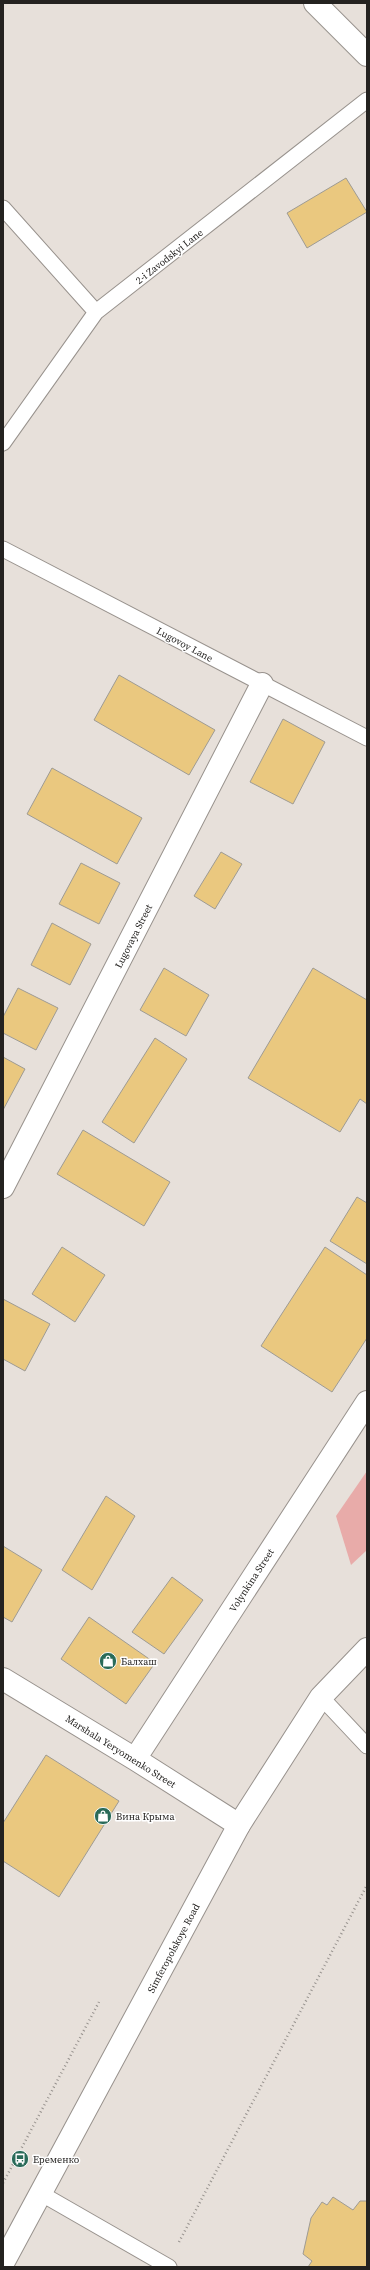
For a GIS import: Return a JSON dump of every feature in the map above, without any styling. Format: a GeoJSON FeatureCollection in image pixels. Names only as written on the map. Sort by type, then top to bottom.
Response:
{"type":"FeatureCollection","features":[{"type":"Feature","properties":{"kind":"street"},"geometry":{"type":"LineString","coordinates":[[315,3],[367,55]]}},
{"type":"Feature","properties":{"kind":"street","name":"Lugovaya Street"},"geometry":{"type":"LineString","coordinates":[[3,1187],[262,684]]}},
{"type":"Feature","properties":{"kind":"street","name":"Volynkina Street"},"geometry":{"type":"LineString","coordinates":[[135,1759],[367,1402]]}},
{"type":"Feature","properties":{"kind":"street","name":"Simferopolskoye Road"},"geometry":{"type":"LineString","coordinates":[[3,2263],[239,1825],[321,1697],[367,1649]]}},
{"type":"Feature","properties":{"kind":"street","name":"Marshala Yeryomenko Street"},"geometry":{"type":"LineString","coordinates":[[3,1679],[135,1759],[239,1825]]}},
{"type":"Feature","properties":{"kind":"lane","name":"2-i Zavodskyi Lane"},"geometry":{"type":"LineString","coordinates":[[3,442],[96,312],[367,100]]}},
{"type":"Feature","properties":{"kind":"lane"},"geometry":{"type":"LineString","coordinates":[[3,208],[96,312]]}},
{"type":"Feature","properties":{"kind":"lane","name":"Lugovoy Lane"},"geometry":{"type":"LineString","coordinates":[[3,549],[367,738]]}},
{"type":"Feature","properties":{"kind":"lane"},"geometry":{"type":"LineString","coordinates":[[321,1697],[367,1746]]}},
{"type":"Feature","properties":{"kind":"lane"},"geometry":{"type":"LineString","coordinates":[[40,2193],[168,2266]]}},
{"type":"Feature","properties":{"kind":"path"},"geometry":{"type":"LineString","coordinates":[[168,2266],[367,1885]]}},
{"type":"Feature","properties":{"kind":"path"},"geometry":{"type":"LineString","coordinates":[[3,2183],[99,2002]]}},
{"type":"Feature","properties":{"kind":"shaded area"},"geometry":{"type":"Polygon","coordinates":[[[367,1471],[367,1550],[351,1565],[336,1516],[367,1471]]]}},
{"type":"Feature","properties":{"kind":"building"},"geometry":{"type":"Polygon","coordinates":[[[346,178],[367,212],[307,248],[287,213],[346,178]]]}},
{"type":"Feature","properties":{"kind":"building"},"geometry":{"type":"Polygon","coordinates":[[[119,675],[215,730],[189,775],[94,720],[119,675]]]}},
{"type":"Feature","properties":{"kind":"building"},"geometry":{"type":"Polygon","coordinates":[[[283,719],[325,742],[293,804],[250,782],[283,719]]]}},
{"type":"Feature","properties":{"kind":"building"},"geometry":{"type":"Polygon","coordinates":[[[52,768],[142,818],[117,864],[27,814],[52,768]]]}},
{"type":"Feature","properties":{"kind":"building"},"geometry":{"type":"Polygon","coordinates":[[[221,852],[242,864],[215,909],[194,896],[221,852]]]}},
{"type":"Feature","properties":{"kind":"building"},"geometry":{"type":"Polygon","coordinates":[[[81,863],[120,883],[99,924],[59,904],[81,863]]]}},
{"type":"Feature","properties":{"kind":"building"},"geometry":{"type":"Polygon","coordinates":[[[52,923],[91,944],[70,985],[31,965],[52,923]]]}},
{"type":"Feature","properties":{"kind":"building"},"geometry":{"type":"Polygon","coordinates":[[[164,968],[209,995],[186,1036],[140,1010],[164,968]]]}},
{"type":"Feature","properties":{"kind":"building"},"geometry":{"type":"Polygon","coordinates":[[[313,968],[367,1000],[367,1104],[360,1099],[340,1132],[248,1078],[313,968]]]}},
{"type":"Feature","properties":{"kind":"building"},"geometry":{"type":"Polygon","coordinates":[[[18,988],[58,1008],[36,1050],[3,1033],[3,1017],[18,988]]]}},
{"type":"Feature","properties":{"kind":"building"},"geometry":{"type":"Polygon","coordinates":[[[155,1038],[187,1059],[134,1143],[102,1122],[155,1038]]]}},
{"type":"Feature","properties":{"kind":"building"},"geometry":{"type":"Polygon","coordinates":[[[3,1057],[25,1069],[3,1110],[3,1057]]]}},
{"type":"Feature","properties":{"kind":"building"},"geometry":{"type":"Polygon","coordinates":[[[83,1130],[170,1182],[144,1226],[57,1174],[83,1130]]]}},
{"type":"Feature","properties":{"kind":"building"},"geometry":{"type":"Polygon","coordinates":[[[357,1197],[367,1203],[367,1264],[330,1241],[357,1197]]]}},
{"type":"Feature","properties":{"kind":"building"},"geometry":{"type":"Polygon","coordinates":[[[62,1247],[105,1275],[75,1322],[32,1294],[62,1247]]]}},
{"type":"Feature","properties":{"kind":"building"},"geometry":{"type":"Polygon","coordinates":[[[325,1247],[367,1275],[367,1338],[332,1392],[261,1346],[325,1247]]]}},
{"type":"Feature","properties":{"kind":"building"},"geometry":{"type":"Polygon","coordinates":[[[3,1299],[50,1324],[25,1371],[3,1359],[3,1299]]]}},
{"type":"Feature","properties":{"kind":"building"},"geometry":{"type":"Polygon","coordinates":[[[106,1496],[135,1516],[92,1590],[62,1570],[106,1496]]]}},
{"type":"Feature","properties":{"kind":"building"},"geometry":{"type":"Polygon","coordinates":[[[3,1546],[42,1570],[12,1622],[3,1617],[3,1546]]]}},
{"type":"Feature","properties":{"kind":"building"},"geometry":{"type":"Polygon","coordinates":[[[172,1577],[203,1600],[164,1654],[132,1632],[172,1577]]]}},
{"type":"Feature","properties":{"kind":"building","name":"Балхаш"},"geometry":{"type":"Polygon","coordinates":[[[89,1617],[155,1663],[126,1704],[61,1659],[89,1617]]]}},
{"type":"Feature","properties":{"kind":"building"},"geometry":{"type":"Polygon","coordinates":[[[46,1755],[119,1801],[59,1897],[3,1861],[3,1823],[46,1755]]]}},
{"type":"Feature","properties":{"kind":"building"},"geometry":{"type":"Polygon","coordinates":[[[333,2197],[353,2210],[360,2201],[367,2201],[367,2267],[308,2267],[312,2261],[303,2254],[311,2218],[322,2202],[327,2205],[333,2197]]]}},
{"type":"Feature","properties":{"kind":"place","name":"Балхаш"},"geometry":{"type":"Point","coordinates":[108,1661]}},
{"type":"Feature","properties":{"kind":"place","name":"Вина Крыма"},"geometry":{"type":"Point","coordinates":[103,1816]}},
{"type":"Feature","properties":{"kind":"place","name":"Еременко"},"geometry":{"type":"Point","coordinates":[20,2159]}}]}
